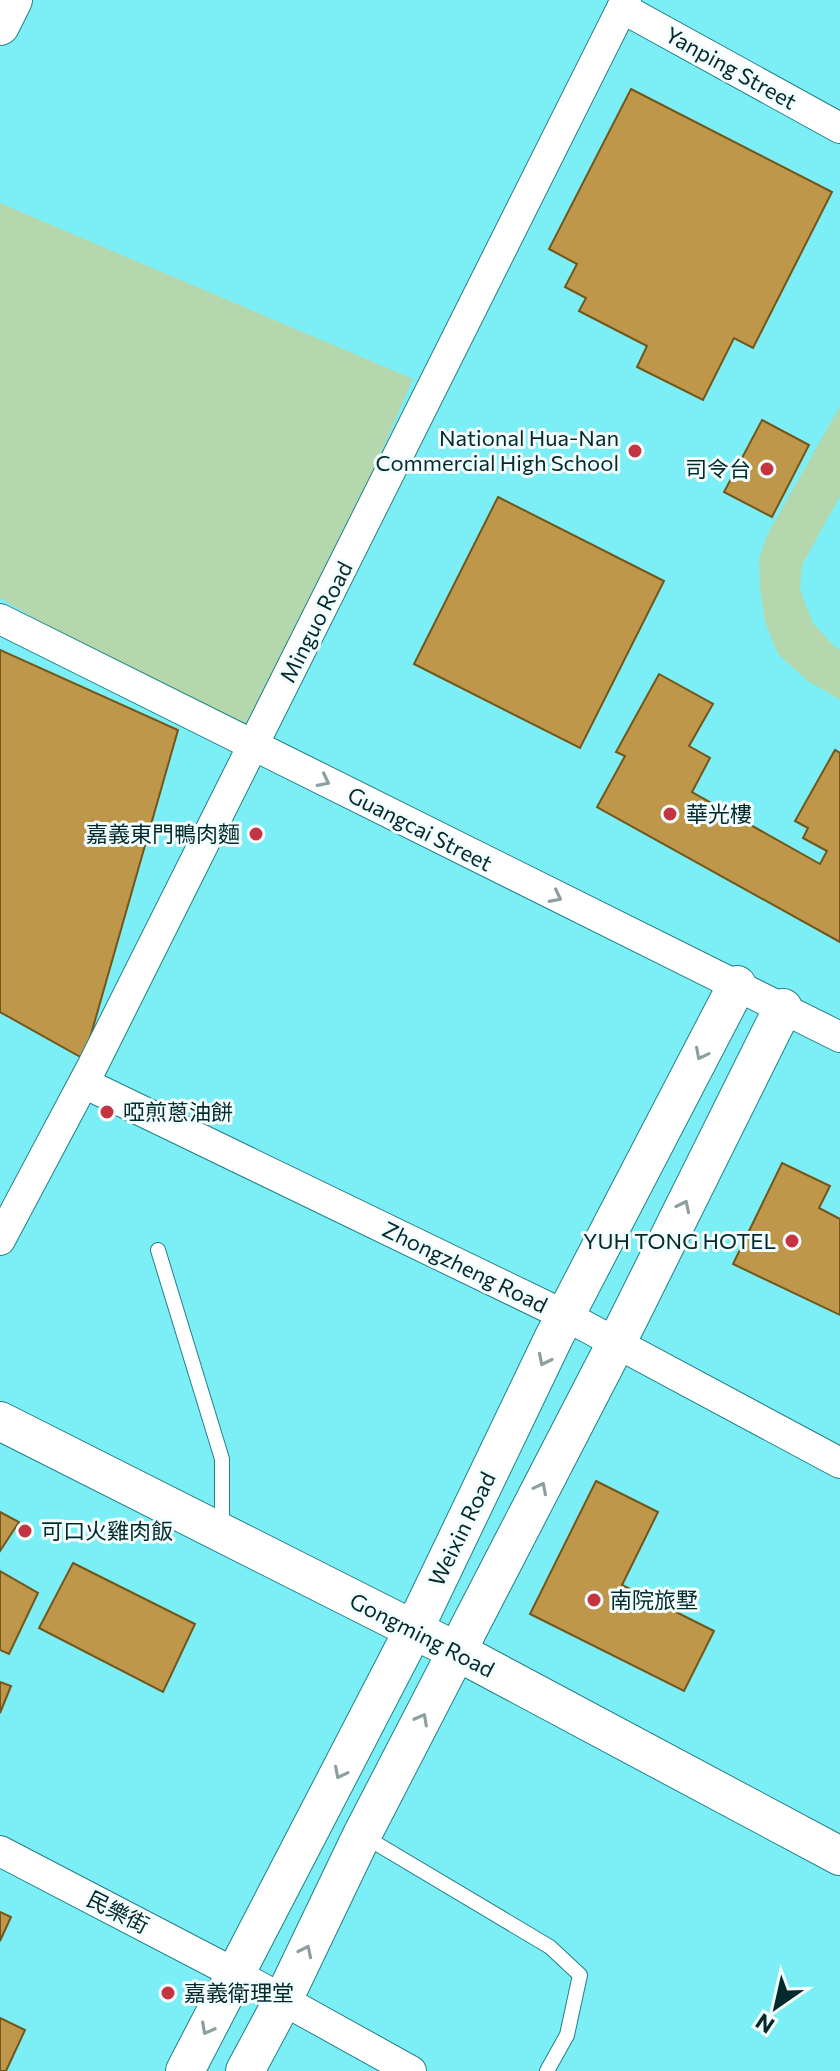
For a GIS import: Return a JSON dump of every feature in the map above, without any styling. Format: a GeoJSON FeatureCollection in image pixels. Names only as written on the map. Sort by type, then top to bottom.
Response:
{"type":"FeatureCollection","features":[{"type":"Feature","properties":{"kind":"street"},"geometry":{"type":"LineString","coordinates":[[0,26],[13,0]]}},
{"type":"Feature","properties":{"kind":"street","name":"Yanping Street"},"geometry":{"type":"LineString","coordinates":[[624,4],[840,128]]}},
{"type":"Feature","properties":{"kind":"street","name":"Minguo Road"},"geometry":{"type":"LineString","coordinates":[[0,1240],[84,1083],[624,4]]}},
{"type":"Feature","properties":{"kind":"street","name":"Guangcai Street"},"geometry":{"type":"LineString","coordinates":[[0,619],[840,1037]]}},
{"type":"Feature","properties":{"kind":"street","name":"Weixin Road"},"geometry":{"type":"LineString","coordinates":[[185,2071],[414,1629],[566,1316],[737,985]]}},
{"type":"Feature","properties":{"kind":"street"},"geometry":{"type":"LineString","coordinates":[[245,2071],[783,1008]]}},
{"type":"Feature","properties":{"kind":"street","name":"Zhongzheng Road"},"geometry":{"type":"LineString","coordinates":[[84,1083],[566,1316],[840,1463]]}},
{"type":"Feature","properties":{"kind":"street","name":"Gongming Road"},"geometry":{"type":"LineString","coordinates":[[0,1421],[414,1629],[840,1856]]}},
{"type":"Feature","properties":{"kind":"street","name":"民樂街"},"geometry":{"type":"LineString","coordinates":[[0,1851],[236,1974],[411,2071]]}},
{"type":"Feature","properties":{"kind":"lane"},"geometry":{"type":"LineString","coordinates":[[158,1250],[222,1459],[222,1534]]}},
{"type":"Feature","properties":{"kind":"lane"},"geometry":{"type":"LineString","coordinates":[[362,1835],[550,1947],[580,1975],[567,2035],[547,2071]]}},
{"type":"Feature","properties":{"kind":"green space"},"geometry":{"type":"Polygon","coordinates":[[[0,203],[413,379],[254,746],[0,598],[0,203]]]}},
{"type":"Feature","properties":{"kind":"green space"},"geometry":{"type":"Polygon","coordinates":[[[840,406],[840,496],[802,565],[800,590],[813,623],[840,650],[840,700],[808,681],[778,654],[765,622],[759,559],[767,535],[840,406]]]}},
{"type":"Feature","properties":{"kind":"building"},"geometry":{"type":"Polygon","coordinates":[[[631,89],[832,192],[753,348],[734,338],[703,400],[637,367],[647,346],[579,311],[586,298],[565,287],[577,264],[549,249],[631,89]]]}},
{"type":"Feature","properties":{"kind":"building","name":"司令台"},"geometry":{"type":"Polygon","coordinates":[[[762,420],[809,445],[772,517],[724,492],[762,420]]]}},
{"type":"Feature","properties":{"kind":"building"},"geometry":{"type":"Polygon","coordinates":[[[498,497],[664,581],[580,748],[414,664],[498,497]]]}},
{"type":"Feature","properties":{"kind":"building"},"geometry":{"type":"Polygon","coordinates":[[[0,650],[178,730],[84,1059],[0,1012],[0,650]]]}},
{"type":"Feature","properties":{"kind":"building","name":"華光樓"},"geometry":{"type":"Polygon","coordinates":[[[659,674],[713,704],[689,746],[710,758],[692,792],[820,864],[827,851],[803,838],[808,828],[795,821],[835,750],[840,753],[840,942],[597,807],[625,756],[616,752],[659,674]]]}},
{"type":"Feature","properties":{"kind":"building","name":"YUH TONG HOTEL"},"geometry":{"type":"Polygon","coordinates":[[[782,1163],[830,1186],[819,1208],[840,1219],[840,1315],[733,1264],[782,1163]]]}},
{"type":"Feature","properties":{"kind":"building","name":"南院旅墅"},"geometry":{"type":"Polygon","coordinates":[[[596,1481],[658,1512],[622,1585],[714,1631],[684,1691],[530,1614],[596,1481]]]}},
{"type":"Feature","properties":{"kind":"building"},"geometry":{"type":"Polygon","coordinates":[[[0,1512],[19,1522],[0,1551],[0,1512]]]}},
{"type":"Feature","properties":{"kind":"building"},"geometry":{"type":"Polygon","coordinates":[[[73,1563],[195,1624],[163,1692],[39,1628],[73,1563]]]}},
{"type":"Feature","properties":{"kind":"building"},"geometry":{"type":"Polygon","coordinates":[[[0,1571],[38,1593],[9,1654],[0,1650],[0,1571]]]}},
{"type":"Feature","properties":{"kind":"building"},"geometry":{"type":"Polygon","coordinates":[[[0,1682],[11,1686],[0,1713],[0,1682]]]}},
{"type":"Feature","properties":{"kind":"building"},"geometry":{"type":"Polygon","coordinates":[[[0,1912],[11,1917],[0,1941],[0,1912]]]}},
{"type":"Feature","properties":{"kind":"building"},"geometry":{"type":"Polygon","coordinates":[[[0,2018],[25,2030],[6,2071],[0,2071],[0,2018]]]}},
{"type":"Feature","properties":{"kind":"place","name":"National Hua-Nan Commercial High School"},"geometry":{"type":"Point","coordinates":[635,451]}},
{"type":"Feature","properties":{"kind":"place","name":"司令台"},"geometry":{"type":"Point","coordinates":[767,469]}},
{"type":"Feature","properties":{"kind":"place","name":"華光樓"},"geometry":{"type":"Point","coordinates":[670,814]}},
{"type":"Feature","properties":{"kind":"place","name":"嘉義東門鴨肉麵"},"geometry":{"type":"Point","coordinates":[256,834]}},
{"type":"Feature","properties":{"kind":"place","name":"啞煎蔥油餅"},"geometry":{"type":"Point","coordinates":[107,1112]}},
{"type":"Feature","properties":{"kind":"place","name":"YUH TONG HOTEL"},"geometry":{"type":"Point","coordinates":[792,1241]}},
{"type":"Feature","properties":{"kind":"place","name":"可口火雞肉飯"},"geometry":{"type":"Point","coordinates":[25,1531]}},
{"type":"Feature","properties":{"kind":"place","name":"南院旅墅"},"geometry":{"type":"Point","coordinates":[594,1600]}},
{"type":"Feature","properties":{"kind":"place","name":"嘉義衛理堂"},"geometry":{"type":"Point","coordinates":[168,1993]}}]}
